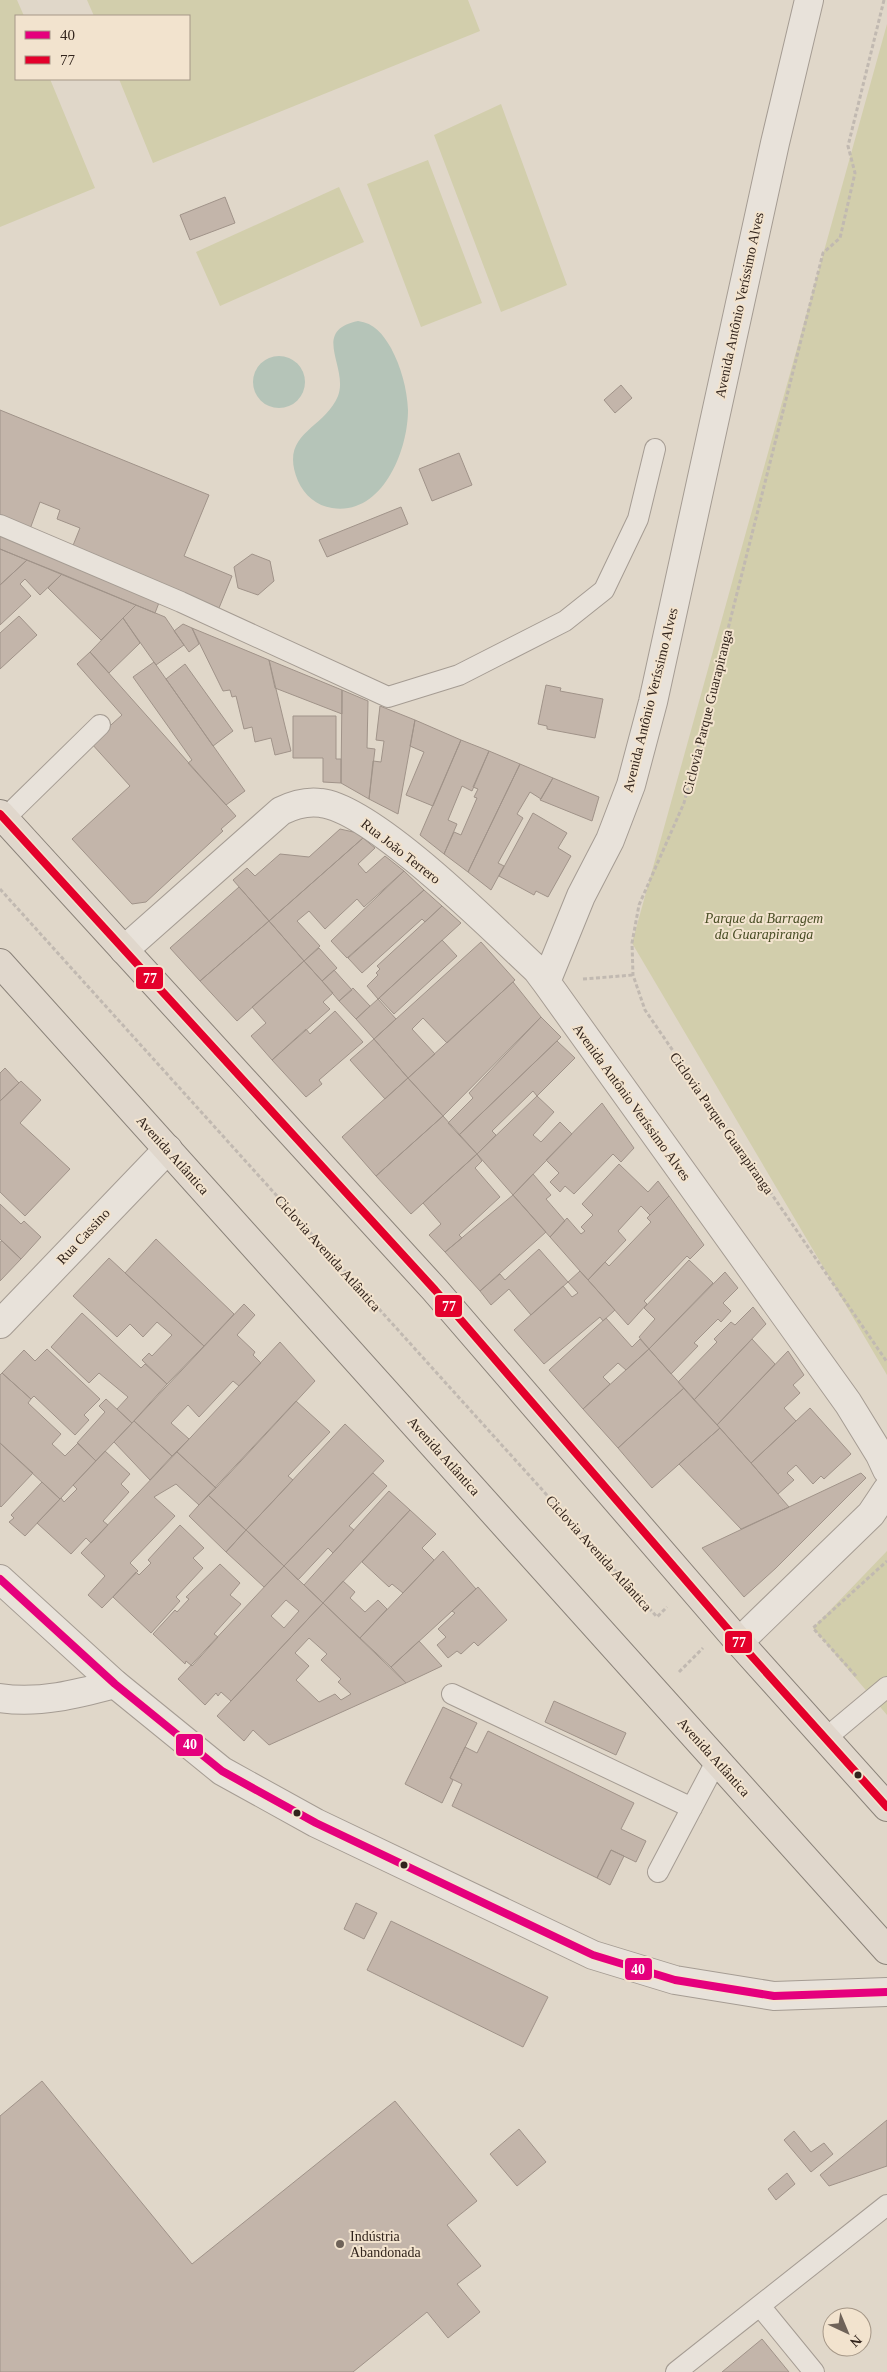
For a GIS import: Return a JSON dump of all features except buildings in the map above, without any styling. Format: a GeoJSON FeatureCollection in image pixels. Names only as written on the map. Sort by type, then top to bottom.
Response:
{"type":"FeatureCollection","features":[{"type":"Feature","properties":{"kind":"main road"},"geometry":{"type":"LineString","coordinates":[[2,817],[435,1290],[733,1634],[887,1807]]}},
{"type":"Feature","properties":{"kind":"main road","name":"Avenida Atlântica"},"geometry":{"type":"LineString","coordinates":[[0,963],[887,1950]]}},
{"type":"Feature","properties":{"kind":"street","name":"Avenida Antônio Veríssimo Alves"},"geometry":{"type":"LineString","coordinates":[[809,0],[775,143],[652,702],[636,766],[610,840],[581,896],[546,982],[848,1403],[887,1470]]}},
{"type":"Feature","properties":{"kind":"street","name":"Rua João Terrero"},"geometry":{"type":"LineString","coordinates":[[124,950],[281,811],[296,804],[322,803],[349,812],[377,829],[475,912],[537,970],[546,982]]}},
{"type":"Feature","properties":{"kind":"street","name":"Rua Cassino"},"geometry":{"type":"LineString","coordinates":[[0,1324],[168,1149]]}},
{"type":"Feature","properties":{"kind":"street"},"geometry":{"type":"LineString","coordinates":[[733,1634],[871,1514],[887,1490]]}},
{"type":"Feature","properties":{"kind":"street"},"geometry":{"type":"LineString","coordinates":[[0,1579],[115,1684],[222,1770],[316,1823],[593,1955],[674,1980],[774,1996],[887,1992]]}},
{"type":"Feature","properties":{"kind":"street"},"geometry":{"type":"LineString","coordinates":[[0,1698],[22,1701],[69,1696],[115,1684]]}},
{"type":"Feature","properties":{"kind":"lane"},"geometry":{"type":"LineString","coordinates":[[0,525],[182,602],[388,697],[468,670],[565,621],[604,590],[638,519],[655,449]]}},
{"type":"Feature","properties":{"kind":"lane"},"geometry":{"type":"LineString","coordinates":[[2,817],[100,726]]}},
{"type":"Feature","properties":{"kind":"lane"},"geometry":{"type":"LineString","coordinates":[[826,1738],[881,1692]]}},
{"type":"Feature","properties":{"kind":"lane"},"geometry":{"type":"LineString","coordinates":[[452,1694],[692,1808]]}},
{"type":"Feature","properties":{"kind":"lane"},"geometry":{"type":"LineString","coordinates":[[658,1872],[717,1760]]}},
{"type":"Feature","properties":{"kind":"lane"},"geometry":{"type":"LineString","coordinates":[[676,2372],[887,2205]]}},
{"type":"Feature","properties":{"kind":"lane"},"geometry":{"type":"LineString","coordinates":[[760,2306],[814,2372]]}},
{"type":"Feature","properties":{"kind":"path","name":"Ciclovia Parque Guarapiranga"},"geometry":{"type":"LineString","coordinates":[[884,0],[848,146],[855,173],[840,238],[823,253],[684,803],[639,905],[632,943],[633,975],[645,1010],[887,1362]]}},
{"type":"Feature","properties":{"kind":"path","name":"Ciclovia Avenida Atlântica"},"geometry":{"type":"LineString","coordinates":[[0,889],[656,1617]]}},
{"type":"Feature","properties":{"kind":"path"},"geometry":{"type":"LineString","coordinates":[[546,982],[633,975]]}},
{"type":"Feature","properties":{"kind":"path"},"geometry":{"type":"LineString","coordinates":[[881,1692],[813,1628],[887,1561]]}},
{"type":"Feature","properties":{"kind":"path"},"geometry":{"type":"LineString","coordinates":[[657,1693],[733,1634]]}},
{"type":"Feature","properties":{"kind":"green space"},"geometry":{"type":"Polygon","coordinates":[[[0,0],[17,0],[24,15],[15,15],[15,80],[50,80],[95,188],[0,227],[0,0]]]}},
{"type":"Feature","properties":{"kind":"green space"},"geometry":{"type":"Polygon","coordinates":[[[87,0],[468,0],[480,31],[153,163],[119,80],[190,80],[190,15],[94,15],[87,0]]]}},
{"type":"Feature","properties":{"kind":"green space","name":"Parque da Barragem da Guarapiranga"},"geometry":{"type":"Polygon","coordinates":[[[887,24],[887,1375],[632,943],[887,24]]]}},
{"type":"Feature","properties":{"kind":"green space"},"geometry":{"type":"Polygon","coordinates":[[[501,104],[567,285],[501,312],[434,135],[501,104]]]}},
{"type":"Feature","properties":{"kind":"green space"},"geometry":{"type":"Polygon","coordinates":[[[428,160],[482,303],[421,327],[367,184],[428,160]]]}},
{"type":"Feature","properties":{"kind":"green space"},"geometry":{"type":"Polygon","coordinates":[[[339,187],[364,242],[220,306],[196,252],[339,187]]]}},
{"type":"Feature","properties":{"kind":"green space"},"geometry":{"type":"Polygon","coordinates":[[[887,1551],[887,1715],[813,1628],[887,1551]]]}},
{"type":"Feature","properties":{"kind":"shaded area"},"geometry":{"type":"Polygon","coordinates":[[[358,321],[369,324],[378,330],[395,355],[401,370],[406,394],[407,426],[397,461],[389,477],[378,491],[365,502],[350,508],[332,508],[316,502],[304,491],[298,481],[293,465],[294,452],[298,442],[305,433],[323,417],[338,396],[340,385],[339,373],[333,341],[336,333],[344,326],[358,321]]]}},
{"type":"Feature","properties":{"kind":"shaded area"},"geometry":{"type":"Polygon","coordinates":[[[274,356],[284,356],[298,363],[305,377],[305,387],[298,401],[284,408],[274,408],[264,404],[257,397],[253,387],[253,377],[257,367],[264,360],[274,356]]]}},
{"type":"Feature","properties":{"kind":"transit line","name":"77"},"geometry":{"type":"LineString","coordinates":[[0,814],[435,1290],[739,1642],[887,1807]]}},
{"type":"Feature","properties":{"kind":"transit line","name":"40"},"geometry":{"type":"LineString","coordinates":[[0,1579],[115,1684],[222,1771],[316,1823],[593,1955],[675,1980],[774,1996],[887,1992]]}},
{"type":"Feature","properties":{"kind":"place","name":"Indústria Abandonada"},"geometry":{"type":"Point","coordinates":[340,2244]}}]}
